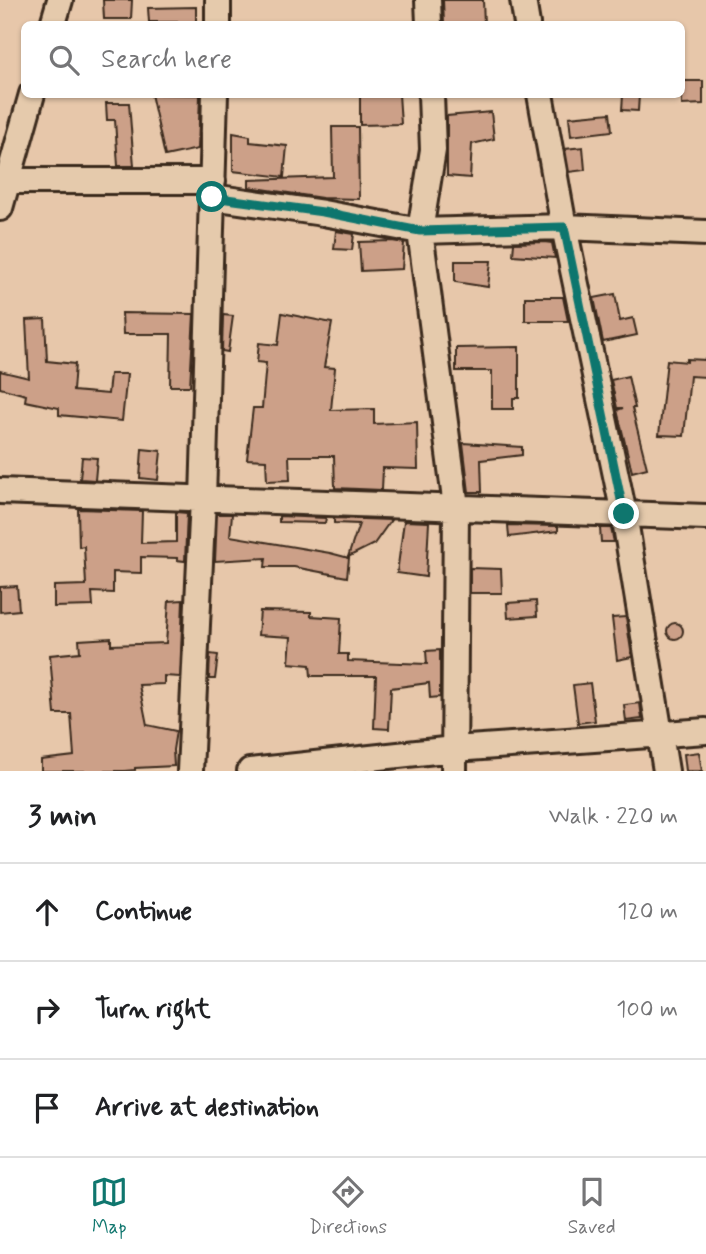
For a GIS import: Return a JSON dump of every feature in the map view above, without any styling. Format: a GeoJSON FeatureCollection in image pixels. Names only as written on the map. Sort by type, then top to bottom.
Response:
{"type":"FeatureCollection","features":[{"type":"Feature","properties":{"kind":"street"},"geometry":{"type":"LineString","coordinates":[[54,21],[60,0]]}},
{"type":"Feature","properties":{"kind":"street"},"geometry":{"type":"LineString","coordinates":[[218,0],[218,21]]}},
{"type":"Feature","properties":{"kind":"street"},"geometry":{"type":"LineString","coordinates":[[428,0],[429,21]]}},
{"type":"Feature","properties":{"kind":"street"},"geometry":{"type":"LineString","coordinates":[[523,0],[526,21]]}},
{"type":"Feature","properties":{"kind":"street"},"geometry":{"type":"LineString","coordinates":[[0,208],[3,181],[31,98]]}},
{"type":"Feature","properties":{"kind":"street"},"geometry":{"type":"LineString","coordinates":[[190,771],[203,499],[215,98]]}},
{"type":"Feature","properties":{"kind":"street"},"geometry":{"type":"LineString","coordinates":[[431,98],[433,150],[420,231],[456,508],[454,760]]}},
{"type":"Feature","properties":{"kind":"street"},"geometry":{"type":"LineString","coordinates":[[541,98],[564,227],[624,514],[666,771]]}},
{"type":"Feature","properties":{"kind":"street"},"geometry":{"type":"LineString","coordinates":[[3,181],[213,189],[420,231],[564,227],[706,233]]}},
{"type":"Feature","properties":{"kind":"street"},"geometry":{"type":"LineString","coordinates":[[0,491],[706,517]]}},
{"type":"Feature","properties":{"kind":"street"},"geometry":{"type":"LineString","coordinates":[[250,771],[454,760],[706,731]]}},
{"type":"Feature","properties":{"kind":"building"},"geometry":{"type":"Polygon","coordinates":[[[103,0],[132,0],[131,19],[104,19],[103,0]]]}},
{"type":"Feature","properties":{"kind":"building"},"geometry":{"type":"Polygon","coordinates":[[[443,0],[483,0],[484,21],[444,21],[443,0]]]}},
{"type":"Feature","properties":{"kind":"building"},"geometry":{"type":"Polygon","coordinates":[[[196,7],[196,21],[149,21],[148,8],[196,7]]]}},
{"type":"Feature","properties":{"kind":"building"},"geometry":{"type":"Polygon","coordinates":[[[685,81],[703,81],[703,104],[682,105],[682,98],[685,98],[685,81]]]}},
{"type":"Feature","properties":{"kind":"building"},"geometry":{"type":"Polygon","coordinates":[[[152,98],[200,98],[198,149],[165,156],[152,98]]]}},
{"type":"Feature","properties":{"kind":"building"},"geometry":{"type":"Polygon","coordinates":[[[360,98],[399,98],[401,124],[360,125],[360,98]]]}},
{"type":"Feature","properties":{"kind":"building"},"geometry":{"type":"Polygon","coordinates":[[[623,98],[639,98],[638,111],[622,110],[623,98]]]}},
{"type":"Feature","properties":{"kind":"building"},"geometry":{"type":"Polygon","coordinates":[[[106,103],[129,103],[134,166],[118,166],[115,120],[107,120],[106,103]]]}},
{"type":"Feature","properties":{"kind":"building"},"geometry":{"type":"Polygon","coordinates":[[[491,112],[494,139],[472,144],[470,178],[447,176],[447,116],[491,112]]]}},
{"type":"Feature","properties":{"kind":"building"},"geometry":{"type":"Polygon","coordinates":[[[610,113],[612,131],[571,136],[569,117],[610,113]]]}},
{"type":"Feature","properties":{"kind":"building"},"geometry":{"type":"Polygon","coordinates":[[[332,127],[358,127],[359,199],[322,198],[249,187],[249,180],[333,177],[332,127]]]}},
{"type":"Feature","properties":{"kind":"building"},"geometry":{"type":"Polygon","coordinates":[[[233,133],[250,136],[250,142],[287,146],[284,177],[233,171],[233,133]]]}},
{"type":"Feature","properties":{"kind":"building"},"geometry":{"type":"Polygon","coordinates":[[[583,147],[585,170],[569,172],[565,149],[583,147]]]}},
{"type":"Feature","properties":{"kind":"building"},"geometry":{"type":"Polygon","coordinates":[[[336,231],[354,234],[352,250],[334,249],[336,231]]]}},
{"type":"Feature","properties":{"kind":"building"},"geometry":{"type":"Polygon","coordinates":[[[359,242],[404,243],[402,269],[361,271],[359,242]]]}},
{"type":"Feature","properties":{"kind":"building"},"geometry":{"type":"Polygon","coordinates":[[[514,243],[552,243],[555,258],[513,255],[514,243]]]}},
{"type":"Feature","properties":{"kind":"building"},"geometry":{"type":"Polygon","coordinates":[[[455,261],[491,261],[488,287],[455,282],[455,261]]]}},
{"type":"Feature","properties":{"kind":"building"},"geometry":{"type":"Polygon","coordinates":[[[615,294],[620,321],[633,318],[637,335],[603,342],[594,298],[615,294]]]}},
{"type":"Feature","properties":{"kind":"building"},"geometry":{"type":"Polygon","coordinates":[[[525,297],[563,297],[568,321],[525,321],[525,297]]]}},
{"type":"Feature","properties":{"kind":"building"},"geometry":{"type":"Polygon","coordinates":[[[122,313],[194,314],[190,386],[170,386],[171,334],[123,334],[122,313]]]}},
{"type":"Feature","properties":{"kind":"building"},"geometry":{"type":"Polygon","coordinates":[[[282,313],[332,323],[324,367],[335,368],[331,410],[374,409],[374,424],[417,422],[418,469],[383,468],[382,490],[335,488],[334,456],[289,456],[290,480],[267,481],[266,460],[247,459],[253,408],[262,408],[266,363],[257,362],[259,343],[278,345],[282,313]]]}},
{"type":"Feature","properties":{"kind":"building"},"geometry":{"type":"Polygon","coordinates":[[[223,315],[233,316],[228,352],[222,351],[223,315]]]}},
{"type":"Feature","properties":{"kind":"building"},"geometry":{"type":"Polygon","coordinates":[[[45,319],[47,361],[75,364],[73,391],[108,394],[110,374],[127,374],[122,421],[59,415],[59,408],[25,401],[26,395],[0,388],[0,371],[29,378],[26,320],[45,319]]]}},
{"type":"Feature","properties":{"kind":"building"},"geometry":{"type":"Polygon","coordinates":[[[519,347],[519,398],[513,398],[513,409],[492,409],[492,371],[456,371],[456,348],[519,347]]]}},
{"type":"Feature","properties":{"kind":"building"},"geometry":{"type":"Polygon","coordinates":[[[687,359],[706,360],[706,377],[690,376],[684,436],[659,435],[667,360],[687,362],[687,359]]]}},
{"type":"Feature","properties":{"kind":"building"},"geometry":{"type":"Polygon","coordinates":[[[628,376],[635,408],[632,408],[647,468],[632,472],[617,410],[623,408],[617,408],[611,380],[628,376]]]}},
{"type":"Feature","properties":{"kind":"building"},"geometry":{"type":"Polygon","coordinates":[[[463,443],[522,447],[522,455],[481,460],[482,492],[469,492],[463,443]]]}},
{"type":"Feature","properties":{"kind":"building"},"geometry":{"type":"Polygon","coordinates":[[[142,449],[161,451],[158,480],[140,478],[142,449]]]}},
{"type":"Feature","properties":{"kind":"building"},"geometry":{"type":"Polygon","coordinates":[[[82,457],[97,458],[95,480],[80,479],[82,457]]]}},
{"type":"Feature","properties":{"kind":"building"},"geometry":{"type":"Polygon","coordinates":[[[78,509],[142,511],[141,543],[176,542],[176,512],[187,513],[185,561],[177,558],[141,557],[141,573],[113,572],[113,593],[92,592],[93,606],[54,607],[54,586],[86,585],[84,546],[79,547],[78,509]]]}},
{"type":"Feature","properties":{"kind":"building"},"geometry":{"type":"Polygon","coordinates":[[[217,514],[232,514],[230,536],[349,558],[347,577],[294,567],[265,567],[266,558],[215,561],[217,514]]]}},
{"type":"Feature","properties":{"kind":"building"},"geometry":{"type":"Polygon","coordinates":[[[279,516],[326,518],[325,523],[279,522],[279,516]]]}},
{"type":"Feature","properties":{"kind":"building"},"geometry":{"type":"Polygon","coordinates":[[[334,518],[391,520],[374,544],[348,557],[359,524],[334,523],[334,518]]]}},
{"type":"Feature","properties":{"kind":"building"},"geometry":{"type":"Polygon","coordinates":[[[404,521],[429,522],[426,577],[397,573],[404,521]]]}},
{"type":"Feature","properties":{"kind":"building"},"geometry":{"type":"Polygon","coordinates":[[[508,525],[558,526],[558,531],[509,537],[508,525]]]}},
{"type":"Feature","properties":{"kind":"building"},"geometry":{"type":"Polygon","coordinates":[[[600,528],[611,528],[614,542],[601,542],[600,528]]]}},
{"type":"Feature","properties":{"kind":"building"},"geometry":{"type":"Polygon","coordinates":[[[470,568],[501,569],[502,593],[470,593],[470,568]]]}},
{"type":"Feature","properties":{"kind":"building"},"geometry":{"type":"Polygon","coordinates":[[[17,586],[19,610],[0,612],[0,587],[17,586]]]}},
{"type":"Feature","properties":{"kind":"building"},"geometry":{"type":"Polygon","coordinates":[[[183,600],[180,677],[164,676],[164,684],[139,685],[147,725],[176,731],[174,766],[124,771],[41,771],[41,760],[74,756],[71,714],[55,714],[50,655],[80,652],[79,640],[111,638],[111,645],[166,643],[169,601],[183,600]]]}},
{"type":"Feature","properties":{"kind":"building"},"geometry":{"type":"Polygon","coordinates":[[[536,601],[537,616],[508,618],[507,603],[536,601]]]}},
{"type":"Feature","properties":{"kind":"building"},"geometry":{"type":"Polygon","coordinates":[[[260,611],[311,612],[311,616],[341,618],[339,654],[348,654],[348,661],[427,664],[426,651],[440,650],[440,697],[430,698],[429,683],[391,688],[389,729],[374,728],[376,676],[311,676],[310,665],[289,663],[291,637],[258,635],[260,611]]]}},
{"type":"Feature","properties":{"kind":"building"},"geometry":{"type":"Polygon","coordinates":[[[626,617],[632,657],[617,660],[612,618],[626,617]]]}},
{"type":"Feature","properties":{"kind":"building"},"geometry":{"type":"Polygon","coordinates":[[[672,623],[678,623],[683,631],[681,637],[672,639],[667,634],[667,628],[672,623]]]}},
{"type":"Feature","properties":{"kind":"building"},"geometry":{"type":"Polygon","coordinates":[[[210,654],[218,655],[215,679],[209,679],[210,654]]]}},
{"type":"Feature","properties":{"kind":"building"},"geometry":{"type":"Polygon","coordinates":[[[590,683],[595,721],[578,723],[573,685],[590,683]]]}},
{"type":"Feature","properties":{"kind":"building"},"geometry":{"type":"Polygon","coordinates":[[[640,703],[642,719],[626,721],[624,705],[640,703]]]}},
{"type":"Feature","properties":{"kind":"building"},"geometry":{"type":"Polygon","coordinates":[[[699,752],[702,771],[686,771],[684,754],[699,752]]]}},
{"type":"Feature","properties":{"kind":"route"},"geometry":{"type":"LineString","coordinates":[[212,197],[323,212],[420,231],[564,227],[624,514]]}}]}
